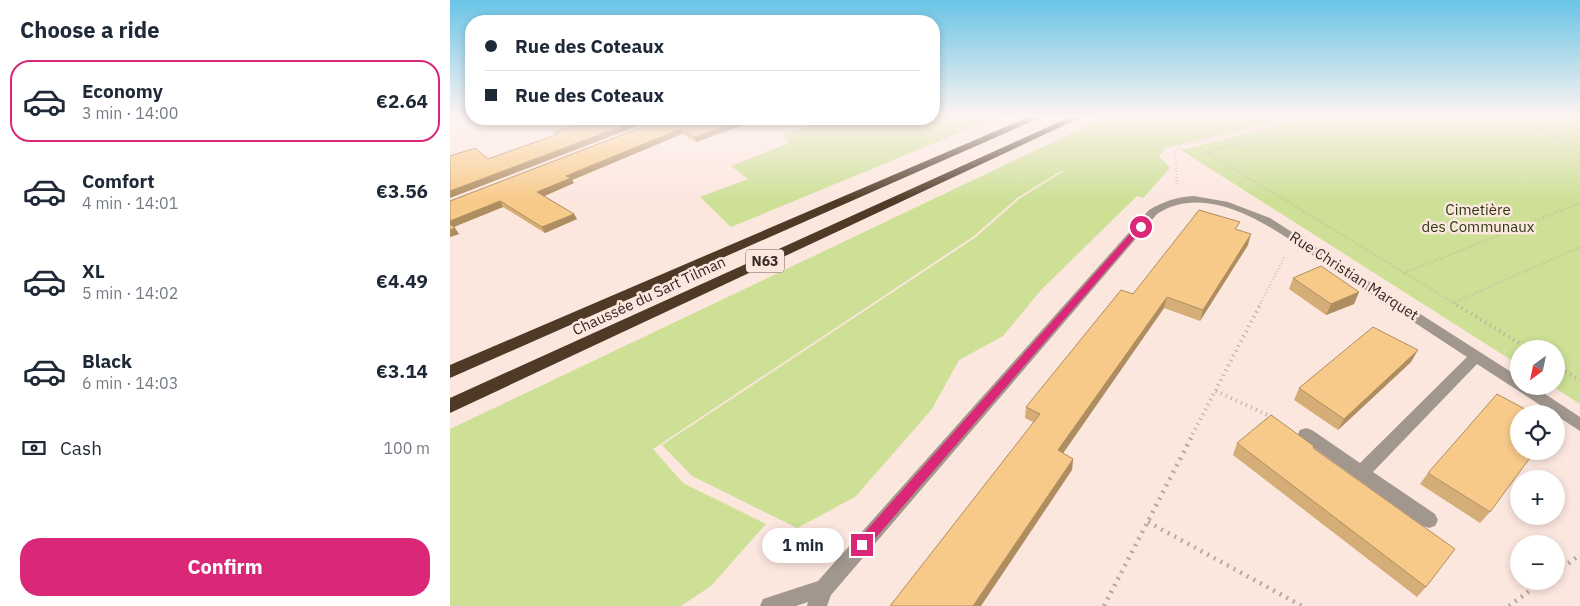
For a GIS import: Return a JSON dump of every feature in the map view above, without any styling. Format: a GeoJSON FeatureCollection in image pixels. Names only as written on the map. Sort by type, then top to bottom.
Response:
{"type":"FeatureCollection","features":[{"type":"Feature","properties":{"kind":"highway","name":"Chaussée du Sart Tilman"},"geometry":{"type":"LineString","coordinates":[[450,372],[974,144]]}},
{"type":"Feature","properties":{"kind":"highway","name":"Chaussée du Sart Tilman"},"geometry":{"type":"LineString","coordinates":[[450,406],[1018,144]]}},
{"type":"Feature","properties":{"kind":"street","name":"Rue Christian Marquet"},"geometry":{"type":"LineString","coordinates":[[820,598],[1158,208],[1178,202],[1205,200],[1234,207],[1266,220],[1295,237],[1510,378]]}},
{"type":"Feature","properties":{"kind":"street"},"geometry":{"type":"LineString","coordinates":[[1361,473],[1476,356]]}},
{"type":"Feature","properties":{"kind":"street"},"geometry":{"type":"LineString","coordinates":[[1535,395],[1580,425]]}},
{"type":"Feature","properties":{"kind":"street"},"geometry":{"type":"LineString","coordinates":[[1306,434],[1429,520]]}},
{"type":"Feature","properties":{"kind":"street"},"geometry":{"type":"LineString","coordinates":[[770,606],[820,598]]}},
{"type":"Feature","properties":{"kind":"path"},"geometry":{"type":"LineString","coordinates":[[1178,202],[1175,150],[1187,144]]}},
{"type":"Feature","properties":{"kind":"path"},"geometry":{"type":"LineString","coordinates":[[1236,144],[1206,152],[1513,340]]}},
{"type":"Feature","properties":{"kind":"path"},"geometry":{"type":"LineString","coordinates":[[1404,273],[1580,203]]}},
{"type":"Feature","properties":{"kind":"path"},"geometry":{"type":"LineString","coordinates":[[1104,606],[1295,237]]}},
{"type":"Feature","properties":{"kind":"path"},"geometry":{"type":"LineString","coordinates":[[1453,303],[1580,247]]}},
{"type":"Feature","properties":{"kind":"path"},"geometry":{"type":"LineString","coordinates":[[1565,371],[1580,380]]}},
{"type":"Feature","properties":{"kind":"path"},"geometry":{"type":"LineString","coordinates":[[1216,390],[1306,434]]}},
{"type":"Feature","properties":{"kind":"path"},"geometry":{"type":"LineString","coordinates":[[1148,522],[1302,606]]}},
{"type":"Feature","properties":{"kind":"path"},"geometry":{"type":"LineString","coordinates":[[1565,565],[1580,554]]}},
{"type":"Feature","properties":{"kind":"path"},"geometry":{"type":"LineString","coordinates":[[1509,606],[1531,590]]}},
{"type":"Feature","properties":{"kind":"green space"},"geometry":{"type":"Polygon","coordinates":[[[786,144],[931,144],[731,227],[700,197],[748,179],[731,166],[786,144]]]}},
{"type":"Feature","properties":{"kind":"green space"},"geometry":{"type":"Polygon","coordinates":[[[1049,144],[1182,144],[1166,148],[1159,156],[1170,168],[1143,198],[1137,196],[1041,290],[1003,336],[959,360],[932,409],[855,497],[797,528],[692,476],[662,445],[976,237],[1019,199],[1062,172],[1065,172],[1061,171],[1017,198],[974,236],[653,449],[683,483],[766,524],[711,586],[681,606],[450,606],[450,429],[1049,144]]]}},
{"type":"Feature","properties":{"kind":"green space","name":"Cimetière des Communaux"},"geometry":{"type":"Polygon","coordinates":[[[1204,144],[1580,144],[1580,404],[1565,394],[1565,340],[1510,340],[1510,359],[1181,150],[1204,144]]]}},
{"type":"Feature","properties":{"kind":"building"},"geometry":{"type":"Polygon","coordinates":[[[529,144],[574,144],[450,191],[450,156],[475,148],[488,159],[529,144]]]}},
{"type":"Feature","properties":{"kind":"building"},"geometry":{"type":"Polygon","coordinates":[[[597,144],[643,144],[566,176],[571,178],[537,192],[574,214],[542,227],[500,201],[450,221],[450,201],[597,144]]]}},
{"type":"Feature","properties":{"kind":"building"},"geometry":{"type":"Polygon","coordinates":[[[1199,210],[1240,222],[1235,229],[1251,234],[1203,310],[1167,297],[1058,450],[1073,459],[973,606],[890,606],[1040,414],[1026,407],[1121,290],[1133,294],[1199,210]]]}},
{"type":"Feature","properties":{"kind":"building"},"geometry":{"type":"Polygon","coordinates":[[[1321,266],[1359,292],[1331,304],[1293,278],[1321,266]]]}},
{"type":"Feature","properties":{"kind":"building"},"geometry":{"type":"Polygon","coordinates":[[[1373,327],[1418,350],[1344,419],[1299,388],[1373,327]]]}},
{"type":"Feature","properties":{"kind":"building"},"geometry":{"type":"Polygon","coordinates":[[[1497,394],[1517,405],[1510,405],[1510,460],[1528,460],[1521,470],[1510,470],[1510,485],[1490,512],[1428,473],[1497,394]]]}},
{"type":"Feature","properties":{"kind":"building"},"geometry":{"type":"Polygon","coordinates":[[[1271,415],[1314,446],[1313,448],[1455,549],[1426,587],[1237,443],[1271,415]]]}},
{"type":"Feature","properties":{"kind":"route"},"geometry":{"type":"LineString","coordinates":[[862,545],[1141,227]]}}]}
